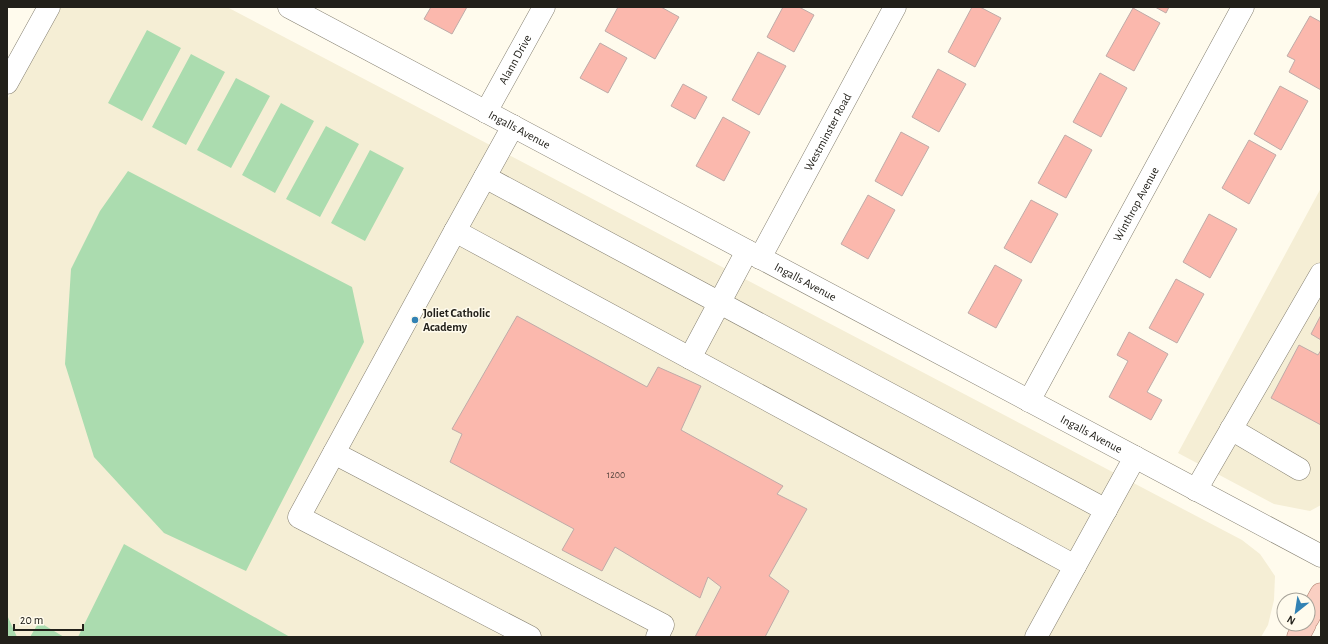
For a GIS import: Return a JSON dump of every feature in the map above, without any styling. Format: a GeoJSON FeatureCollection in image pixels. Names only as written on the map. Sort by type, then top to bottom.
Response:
{"type":"FeatureCollection","features":[{"type":"Feature","properties":{"kind":"main road"},"geometry":{"type":"LineString","coordinates":[[1316,603],[1321,594]]}},
{"type":"Feature","properties":{"kind":"street"},"geometry":{"type":"LineString","coordinates":[[7,83],[48,7]]}},
{"type":"Feature","properties":{"kind":"street","name":"Ingalls Avenue"},"geometry":{"type":"LineString","coordinates":[[289,7],[1321,556]]}},
{"type":"Feature","properties":{"kind":"street","name":"Alann Drive"},"geometry":{"type":"LineString","coordinates":[[486,112],[544,7]]}},
{"type":"Feature","properties":{"kind":"street","name":"Westminster Road"},"geometry":{"type":"LineString","coordinates":[[690,358],[719,302],[754,254],[895,7]]}},
{"type":"Feature","properties":{"kind":"street","name":"Winthrop Avenue"},"geometry":{"type":"LineString","coordinates":[[1029,401],[1243,7]]}},
{"type":"Feature","properties":{"kind":"street"},"geometry":{"type":"LineString","coordinates":[[513,126],[299,517],[530,637]]}},
{"type":"Feature","properties":{"kind":"street"},"geometry":{"type":"LineString","coordinates":[[485,177],[1106,510]]}},
{"type":"Feature","properties":{"kind":"street"},"geometry":{"type":"LineString","coordinates":[[455,231],[1075,566]]}},
{"type":"Feature","properties":{"kind":"street"},"geometry":{"type":"LineString","coordinates":[[1196,490],[1321,274]]}},
{"type":"Feature","properties":{"kind":"street"},"geometry":{"type":"LineString","coordinates":[[1231,429],[1300,469]]}},
{"type":"Feature","properties":{"kind":"street"},"geometry":{"type":"LineString","coordinates":[[334,453],[663,625],[657,637]]}},
{"type":"Feature","properties":{"kind":"street"},"geometry":{"type":"LineString","coordinates":[[1036,637],[1135,457]]}},
{"type":"Feature","properties":{"kind":"shaded area","name":"Joliet Catholic Academy"},"geometry":{"type":"Polygon","coordinates":[[[57,7],[227,7],[1242,540],[1260,554],[1275,576],[1274,600],[1268,625],[1261,637],[7,637],[7,100],[57,7]]]}},
{"type":"Feature","properties":{"kind":"shaded area"},"geometry":{"type":"Polygon","coordinates":[[[1321,188],[1321,505],[1310,511],[1274,504],[1178,453],[1321,188]]]}},
{"type":"Feature","properties":{"kind":"green space"},"geometry":{"type":"Polygon","coordinates":[[[147,30],[181,48],[142,121],[108,103],[147,30]]]}},
{"type":"Feature","properties":{"kind":"green space"},"geometry":{"type":"Polygon","coordinates":[[[191,54],[225,72],[186,145],[152,127],[191,54]]]}},
{"type":"Feature","properties":{"kind":"green space"},"geometry":{"type":"Polygon","coordinates":[[[236,78],[270,96],[231,168],[197,150],[236,78]]]}},
{"type":"Feature","properties":{"kind":"green space"},"geometry":{"type":"Polygon","coordinates":[[[281,103],[314,121],[275,193],[242,175],[281,103]]]}},
{"type":"Feature","properties":{"kind":"green space"},"geometry":{"type":"Polygon","coordinates":[[[326,126],[359,144],[320,217],[286,199],[326,126]]]}},
{"type":"Feature","properties":{"kind":"green space"},"geometry":{"type":"Polygon","coordinates":[[[370,150],[404,168],[365,241],[331,223],[370,150]]]}},
{"type":"Feature","properties":{"kind":"green space"},"geometry":{"type":"Polygon","coordinates":[[[128,171],[352,287],[364,342],[246,571],[164,533],[94,457],[65,364],[71,269],[100,211],[128,171]]]}},
{"type":"Feature","properties":{"kind":"green space"},"geometry":{"type":"Polygon","coordinates":[[[124,544],[290,637],[78,637],[124,544]]]}},
{"type":"Feature","properties":{"kind":"green space"},"geometry":{"type":"Polygon","coordinates":[[[7,615],[17,637],[7,637],[7,615]]]}},
{"type":"Feature","properties":{"kind":"green space"},"geometry":{"type":"Polygon","coordinates":[[[39,622],[64,637],[30,637],[39,622]]]}},
{"type":"Feature","properties":{"kind":"building"},"geometry":{"type":"Polygon","coordinates":[[[431,7],[467,7],[452,34],[424,19],[431,7]]]}},
{"type":"Feature","properties":{"kind":"building"},"geometry":{"type":"Polygon","coordinates":[[[618,7],[661,7],[679,17],[655,59],[605,31],[618,7]]]}},
{"type":"Feature","properties":{"kind":"building"},"geometry":{"type":"Polygon","coordinates":[[[783,7],[799,7],[814,15],[794,52],[767,37],[783,7]]]}},
{"type":"Feature","properties":{"kind":"building"},"geometry":{"type":"Polygon","coordinates":[[[972,7],[980,7],[1001,18],[975,67],[948,52],[972,7]]]}},
{"type":"Feature","properties":{"kind":"building"},"geometry":{"type":"Polygon","coordinates":[[[1155,7],[1169,7],[1166,13],[1155,7]]]}},
{"type":"Feature","properties":{"kind":"building"},"geometry":{"type":"Polygon","coordinates":[[[1133,8],[1160,23],[1134,71],[1106,56],[1133,8]]]}},
{"type":"Feature","properties":{"kind":"building"},"geometry":{"type":"Polygon","coordinates":[[[1310,16],[1321,22],[1321,90],[1289,72],[1295,60],[1287,56],[1310,16]]]}},
{"type":"Feature","properties":{"kind":"building"},"geometry":{"type":"Polygon","coordinates":[[[600,43],[627,58],[608,93],[580,78],[600,43]]]}},
{"type":"Feature","properties":{"kind":"building"},"geometry":{"type":"Polygon","coordinates":[[[758,52],[786,66],[759,115],[732,100],[758,52]]]}},
{"type":"Feature","properties":{"kind":"building"},"geometry":{"type":"Polygon","coordinates":[[[938,69],[966,84],[939,132],[912,117],[938,69]]]}},
{"type":"Feature","properties":{"kind":"building"},"geometry":{"type":"Polygon","coordinates":[[[1100,73],[1127,88],[1101,137],[1073,122],[1100,73]]]}},
{"type":"Feature","properties":{"kind":"building"},"geometry":{"type":"Polygon","coordinates":[[[683,84],[707,97],[695,119],[671,106],[683,84]]]}},
{"type":"Feature","properties":{"kind":"building"},"geometry":{"type":"Polygon","coordinates":[[[1280,86],[1308,101],[1281,150],[1254,134],[1280,86]]]}},
{"type":"Feature","properties":{"kind":"building"},"geometry":{"type":"Polygon","coordinates":[[[723,117],[750,132],[724,181],[696,166],[723,117]]]}},
{"type":"Feature","properties":{"kind":"building"},"geometry":{"type":"Polygon","coordinates":[[[901,132],[929,147],[902,196],[875,181],[901,132]]]}},
{"type":"Feature","properties":{"kind":"building"},"geometry":{"type":"Polygon","coordinates":[[[1065,135],[1092,150],[1066,198],[1038,183],[1065,135]]]}},
{"type":"Feature","properties":{"kind":"building"},"geometry":{"type":"Polygon","coordinates":[[[1249,140],[1276,155],[1249,204],[1222,188],[1249,140]]]}},
{"type":"Feature","properties":{"kind":"building"},"geometry":{"type":"Polygon","coordinates":[[[868,195],[895,210],[868,259],[841,244],[868,195]]]}},
{"type":"Feature","properties":{"kind":"building"},"geometry":{"type":"Polygon","coordinates":[[[1031,200],[1058,214],[1031,263],[1004,248],[1031,200]]]}},
{"type":"Feature","properties":{"kind":"building"},"geometry":{"type":"Polygon","coordinates":[[[1209,214],[1237,229],[1210,278],[1183,262],[1209,214]]]}},
{"type":"Feature","properties":{"kind":"building"},"geometry":{"type":"Polygon","coordinates":[[[995,265],[1022,280],[996,328],[968,313],[995,265]]]}},
{"type":"Feature","properties":{"kind":"building"},"geometry":{"type":"Polygon","coordinates":[[[1176,279],[1204,294],[1177,343],[1149,328],[1176,279]]]}},
{"type":"Feature","properties":{"kind":"building"},"geometry":{"type":"Polygon","coordinates":[[[1321,315],[1321,340],[1311,334],[1321,315]]]}},
{"type":"Feature","properties":{"kind":"building","name":"Joliet Catholic Academy"},"geometry":{"type":"Polygon","coordinates":[[[517,316],[647,387],[658,367],[701,386],[681,430],[783,486],[777,494],[807,509],[769,576],[789,591],[765,637],[695,637],[721,587],[708,577],[700,598],[615,547],[602,571],[562,550],[574,529],[450,462],[462,434],[452,429],[517,316]]]}},
{"type":"Feature","properties":{"kind":"building"},"geometry":{"type":"Polygon","coordinates":[[[1129,332],[1168,354],[1147,392],[1162,400],[1151,420],[1109,397],[1128,361],[1117,355],[1129,332]]]}},
{"type":"Feature","properties":{"kind":"building"},"geometry":{"type":"Polygon","coordinates":[[[1299,345],[1318,355],[1321,350],[1321,425],[1271,398],[1299,345]]]}},
{"type":"Feature","properties":{"kind":"place","name":"Joliet Catholic Academy"},"geometry":{"type":"Point","coordinates":[415,320]}}]}
